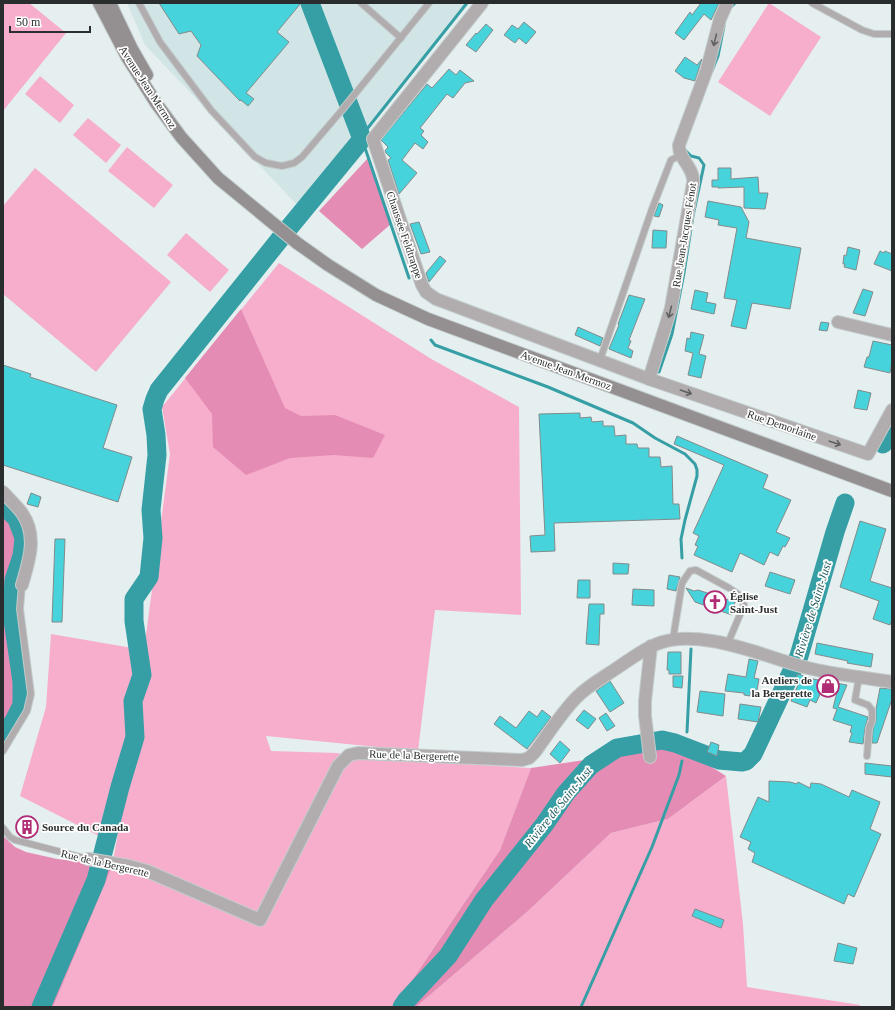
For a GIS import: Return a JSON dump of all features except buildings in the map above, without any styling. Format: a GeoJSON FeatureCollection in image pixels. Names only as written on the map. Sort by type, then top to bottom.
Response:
{"type":"FeatureCollection","features":[{"type":"Feature","properties":{"kind":"main road","name":"Avenue Jean Mermoz"},"geometry":{"type":"LineString","coordinates":[[99,3],[136,73],[173,127],[218,178],[297,244],[328,265],[402,308],[428,319],[892,491]]}},
{"type":"Feature","properties":{"kind":"main road","name":"Avenue Jean Mermoz"},"geometry":{"type":"LineString","coordinates":[[110,3],[141,65],[177,122],[213,164],[259,212]]}},
{"type":"Feature","properties":{"kind":"street","name":"Chaussée Feldtrappe"},"geometry":{"type":"LineString","coordinates":[[482,3],[373,138],[422,285],[426,292],[442,301],[649,379]]}},
{"type":"Feature","properties":{"kind":"street"},"geometry":{"type":"LineString","coordinates":[[681,155],[678,148],[707,69],[720,19],[727,3]]}},
{"type":"Feature","properties":{"kind":"street","name":"Rue Jean-Jacques Fénot"},"geometry":{"type":"LineString","coordinates":[[649,379],[671,308],[694,183],[693,175],[681,155]]}},
{"type":"Feature","properties":{"kind":"street"},"geometry":{"type":"LineString","coordinates":[[838,322],[892,335]]}},
{"type":"Feature","properties":{"kind":"street","name":"Rue Demorlaine"},"geometry":{"type":"LineString","coordinates":[[649,379],[868,454],[892,410]]}},
{"type":"Feature","properties":{"kind":"street"},"geometry":{"type":"LineString","coordinates":[[3,492],[24,516],[31,536],[30,556],[22,585]]}},
{"type":"Feature","properties":{"kind":"street","name":"Rue de la Bergerette"},"geometry":{"type":"LineString","coordinates":[[88,859],[147,871],[260,920],[338,766],[349,755],[358,753],[522,760],[529,758],[586,689],[651,646],[673,639],[700,639],[728,644],[803,667],[859,677],[891,680]]}},
{"type":"Feature","properties":{"kind":"street"},"geometry":{"type":"LineString","coordinates":[[648,747],[645,702],[651,646]]}},
{"type":"Feature","properties":{"kind":"lane"},"geometry":{"type":"LineString","coordinates":[[139,3],[160,42],[207,106],[250,153],[260,160],[277,166],[294,163],[302,157],[430,3]]}},
{"type":"Feature","properties":{"kind":"lane"},"geometry":{"type":"LineString","coordinates":[[361,3],[401,38]]}},
{"type":"Feature","properties":{"kind":"lane"},"geometry":{"type":"LineString","coordinates":[[812,3],[862,30],[874,34],[892,34]]}},
{"type":"Feature","properties":{"kind":"lane"},"geometry":{"type":"LineString","coordinates":[[600,360],[670,160],[681,155]]}},
{"type":"Feature","properties":{"kind":"lane"},"geometry":{"type":"LineString","coordinates":[[673,639],[682,583],[690,571],[696,570],[738,594],[744,605],[728,644]]}},
{"type":"Feature","properties":{"kind":"lane"},"geometry":{"type":"LineString","coordinates":[[3,751],[27,711],[31,694],[21,617],[20,602],[22,585]]}},
{"type":"Feature","properties":{"kind":"lane"},"geometry":{"type":"LineString","coordinates":[[859,677],[855,700],[871,707],[873,713],[869,728],[867,756]]}},
{"type":"Feature","properties":{"kind":"lane","name":"Rue de la Bergerette"},"geometry":{"type":"LineString","coordinates":[[3,828],[10,837],[15,840],[88,859]]}},
{"type":"Feature","properties":{"kind":"shaded area"},"geometry":{"type":"Polygon","coordinates":[[[3,3],[29,3],[66,33],[3,111],[3,3]]]}},
{"type":"Feature","properties":{"kind":"shaded area"},"geometry":{"type":"Polygon","coordinates":[[[127,3],[467,3],[301,209],[145,45],[127,3]]]}},
{"type":"Feature","properties":{"kind":"shaded area"},"geometry":{"type":"Polygon","coordinates":[[[769,3],[821,37],[770,116],[718,82],[769,3]]]}},
{"type":"Feature","properties":{"kind":"shaded area"},"geometry":{"type":"Polygon","coordinates":[[[40,76],[74,105],[60,123],[25,94],[40,76]]]}},
{"type":"Feature","properties":{"kind":"shaded area"},"geometry":{"type":"Polygon","coordinates":[[[88,118],[121,145],[106,163],[73,135],[88,118]]]}},
{"type":"Feature","properties":{"kind":"shaded area"},"geometry":{"type":"Polygon","coordinates":[[[127,147],[173,185],[154,208],[108,171],[127,147]]]}},
{"type":"Feature","properties":{"kind":"shaded area"},"geometry":{"type":"Polygon","coordinates":[[[368,158],[391,224],[362,249],[319,211],[368,158]]]}},
{"type":"Feature","properties":{"kind":"shaded area"},"geometry":{"type":"Polygon","coordinates":[[[35,168],[171,282],[96,372],[3,294],[3,206],[35,168]]]}},
{"type":"Feature","properties":{"kind":"shaded area"},"geometry":{"type":"Polygon","coordinates":[[[186,233],[229,270],[210,292],[167,255],[186,233]]]}},
{"type":"Feature","properties":{"kind":"shaded area"},"geometry":{"type":"Polygon","coordinates":[[[279,263],[433,360],[519,407],[521,615],[435,610],[418,751],[266,736],[271,751],[337,753],[363,758],[531,768],[500,850],[394,1007],[53,1007],[112,867],[124,798],[140,730],[101,837],[20,796],[46,707],[51,634],[144,650],[170,454],[162,407],[279,263]]]}},
{"type":"Feature","properties":{"kind":"shaded area"},"geometry":{"type":"Polygon","coordinates":[[[241,309],[285,408],[301,416],[335,415],[385,435],[373,458],[334,455],[290,458],[246,475],[213,447],[212,414],[185,378],[241,309]]]}},
{"type":"Feature","properties":{"kind":"shaded area"},"geometry":{"type":"Polygon","coordinates":[[[3,499],[21,518],[27,539],[20,581],[17,612],[20,651],[26,683],[26,699],[21,714],[3,745],[3,499]]]}},
{"type":"Feature","properties":{"kind":"shaded area"},"geometry":{"type":"Polygon","coordinates":[[[665,748],[689,753],[726,776],[668,819],[611,833],[527,912],[416,1007],[394,1007],[500,850],[531,768],[665,748]]]}},
{"type":"Feature","properties":{"kind":"shaded area"},"geometry":{"type":"Polygon","coordinates":[[[726,776],[743,924],[747,987],[860,1005],[859,1007],[416,1007],[527,912],[611,833],[668,819],[726,776]]]}},
{"type":"Feature","properties":{"kind":"shaded area"},"geometry":{"type":"Polygon","coordinates":[[[3,836],[15,847],[26,852],[57,859],[112,867],[53,1007],[3,1007],[3,836]]]}},
{"type":"Feature","properties":{"kind":"waterway"},"geometry":{"type":"LineString","coordinates":[[288,229],[362,139],[310,3]]}},
{"type":"Feature","properties":{"kind":"waterway"},"geometry":{"type":"LineString","coordinates":[[409,278],[362,139],[367,129],[467,3]]}},
{"type":"Feature","properties":{"kind":"waterway"},"geometry":{"type":"LineString","coordinates":[[730,8],[735,3]]}},
{"type":"Feature","properties":{"kind":"waterway"},"geometry":{"type":"LineString","coordinates":[[712,71],[718,56],[724,26]]}},
{"type":"Feature","properties":{"kind":"waterway"},"geometry":{"type":"LineString","coordinates":[[659,372],[672,334],[693,216],[704,165],[699,158],[691,156],[685,150]]}},
{"type":"Feature","properties":{"kind":"waterway"},"geometry":{"type":"LineString","coordinates":[[41,1007],[96,880],[120,787],[135,737],[133,701],[142,675],[134,621],[134,599],[149,577],[153,538],[151,510],[157,455],[152,409],[155,399],[159,390],[280,239]]}},
{"type":"Feature","properties":{"kind":"waterway"},"geometry":{"type":"LineString","coordinates":[[431,340],[435,345],[548,387],[633,423],[655,438],[685,454],[695,464],[697,476],[681,539],[682,558]]}},
{"type":"Feature","properties":{"kind":"waterway","name":"Rivière de Saint-Just"},"geometry":{"type":"LineString","coordinates":[[883,444],[892,427]]}},
{"type":"Feature","properties":{"kind":"waterway","name":"Rivière de Saint-Just"},"geometry":{"type":"LineString","coordinates":[[402,1007],[448,956],[484,900],[544,825],[566,793],[591,765],[617,748],[662,740],[675,743],[719,760],[742,762],[746,761],[753,754],[799,656],[835,532],[845,503]]}},
{"type":"Feature","properties":{"kind":"waterway"},"geometry":{"type":"LineString","coordinates":[[3,504],[17,519],[24,538],[22,556],[14,580],[12,613],[22,682],[22,705],[14,721],[3,735]]}},
{"type":"Feature","properties":{"kind":"waterway"},"geometry":{"type":"LineString","coordinates":[[3,601],[12,601]]}},
{"type":"Feature","properties":{"kind":"waterway"},"geometry":{"type":"LineString","coordinates":[[687,732],[691,649]]}},
{"type":"Feature","properties":{"kind":"waterway"},"geometry":{"type":"LineString","coordinates":[[581,1007],[652,847],[679,775],[682,761]]}},
{"type":"Feature","properties":{"kind":"place","name":"Église Saint-Just"},"geometry":{"type":"Point","coordinates":[715,602]}},
{"type":"Feature","properties":{"kind":"place","name":"Ateliers de la Bergerette"},"geometry":{"type":"Point","coordinates":[828,686]}},
{"type":"Feature","properties":{"kind":"place","name":"Source du Canada"},"geometry":{"type":"Point","coordinates":[27,827]}}]}
